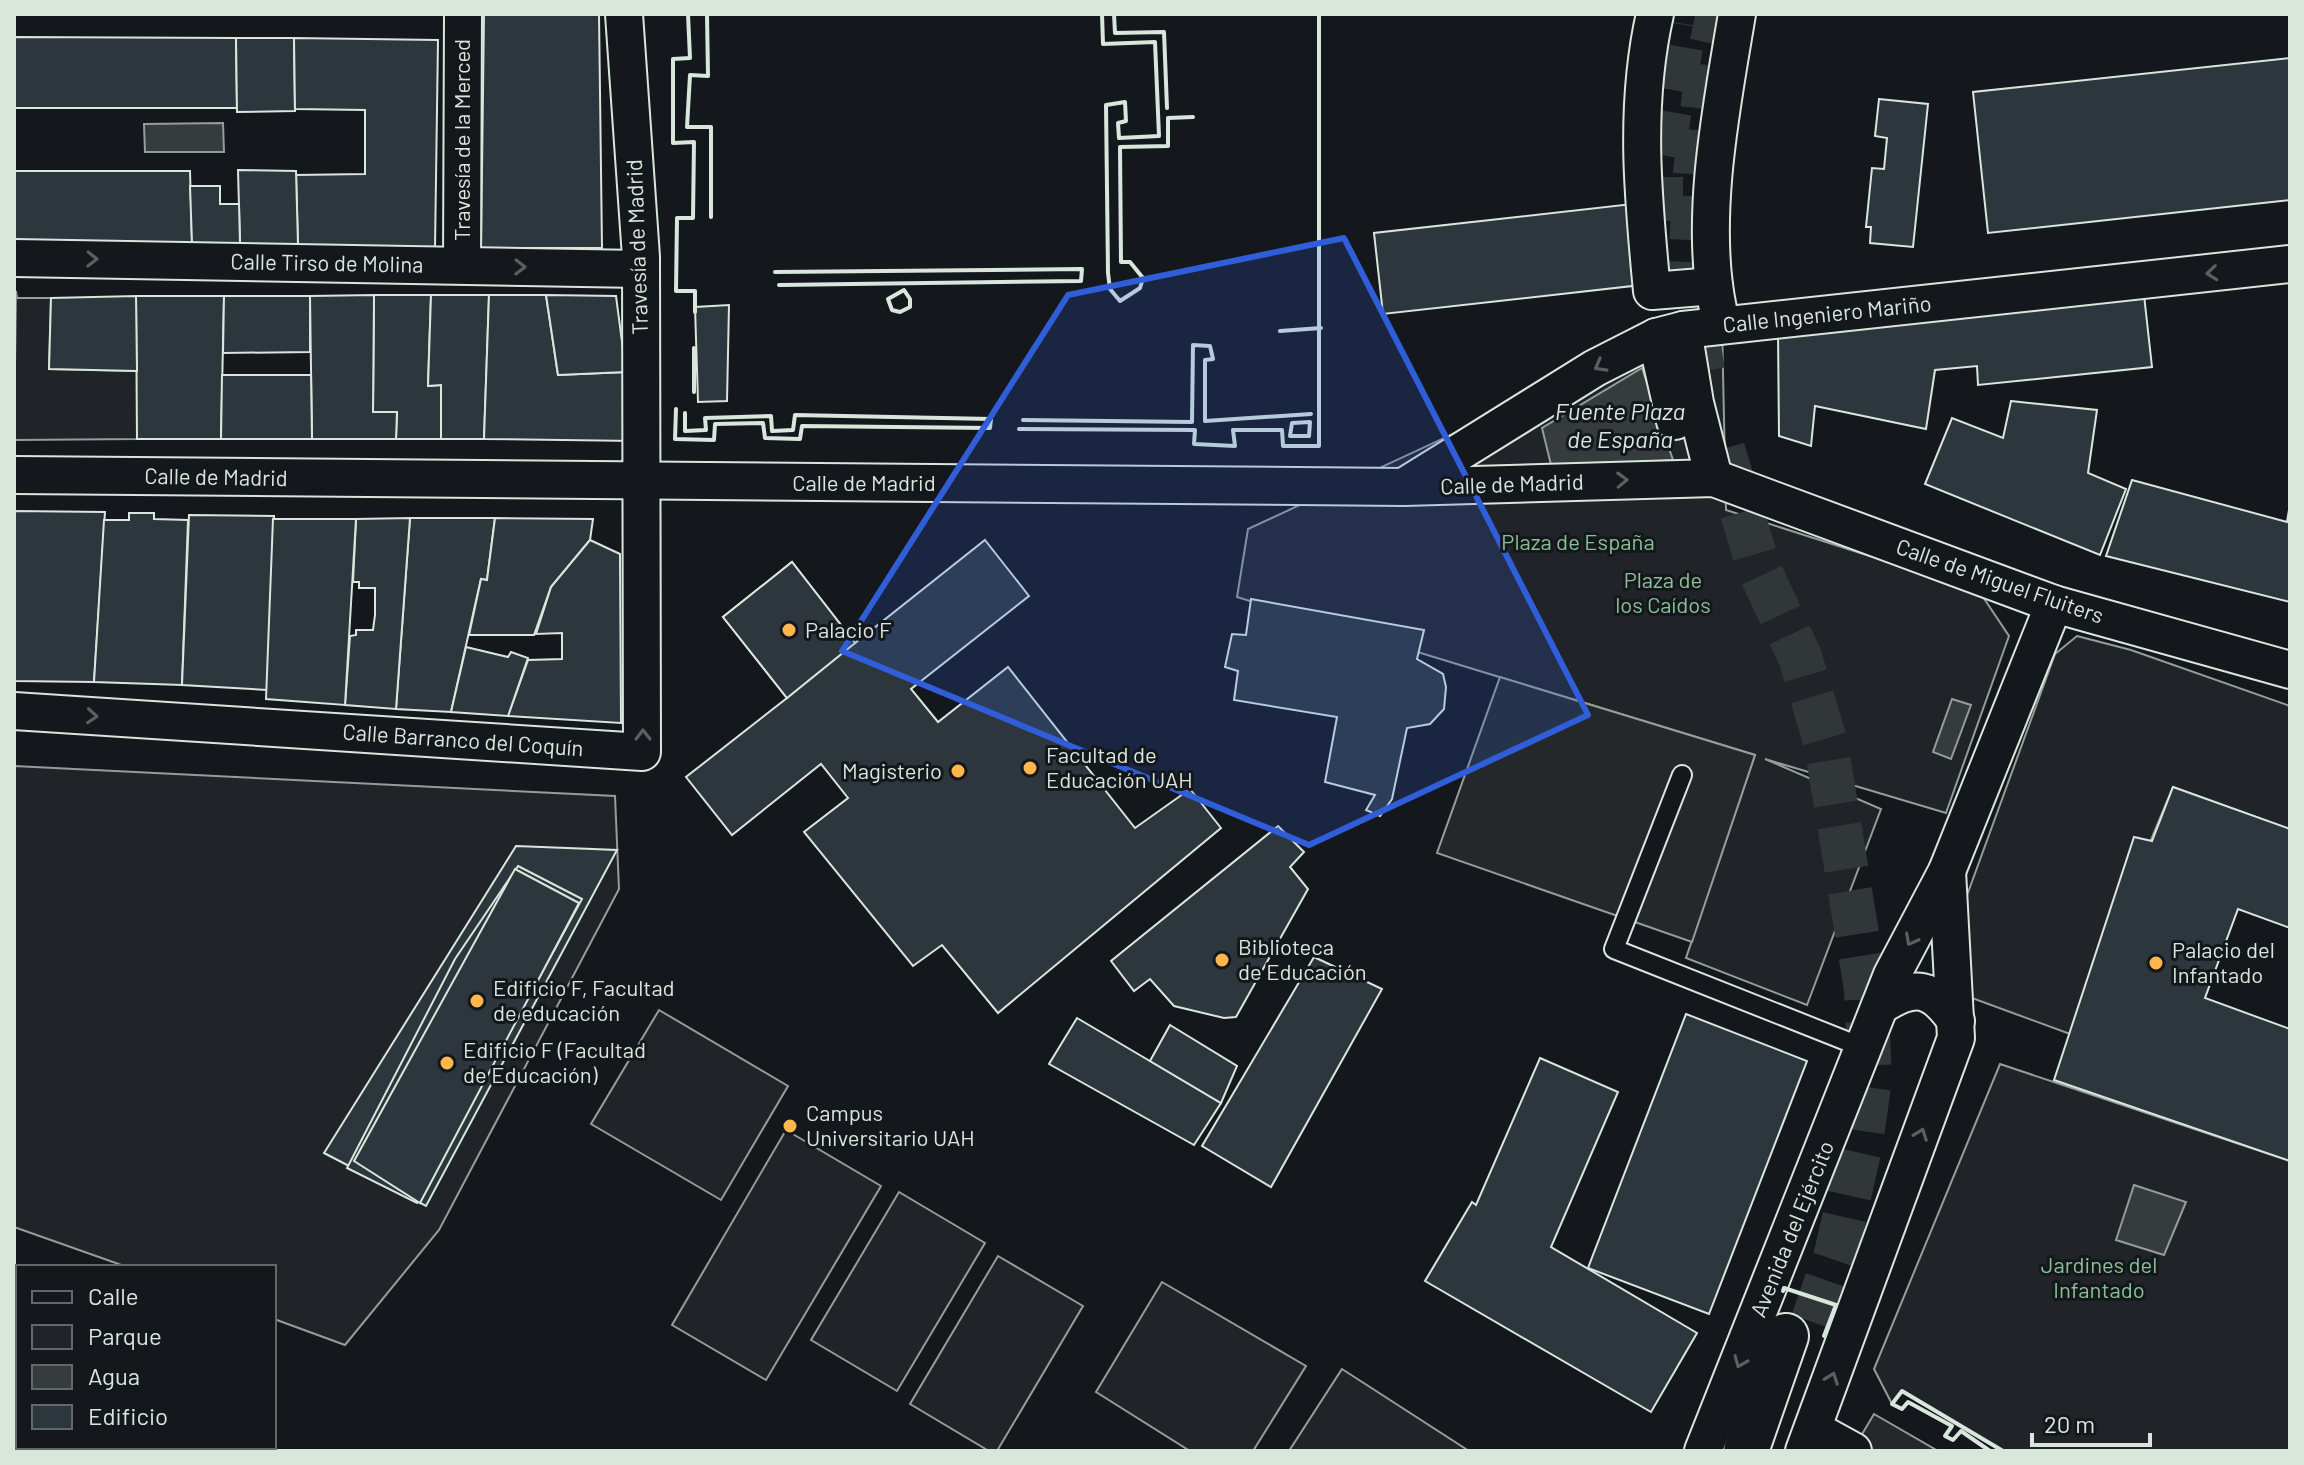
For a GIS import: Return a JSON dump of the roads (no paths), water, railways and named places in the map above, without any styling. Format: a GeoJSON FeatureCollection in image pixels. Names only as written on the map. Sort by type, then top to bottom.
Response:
{"type":"FeatureCollection","features":[{"type":"Feature","properties":{"kind":"main road","name":"Avenida del Ejército"},"geometry":{"type":"LineString","coordinates":[[1746,1451],[1796,1338],[1757,1451]]}},
{"type":"Feature","properties":{"kind":"street","name":"Travesía de la Merced"},"geometry":{"type":"LineString","coordinates":[[462,265],[463,14]]}},
{"type":"Feature","properties":{"kind":"street","name":"Travesía de Madrid"},"geometry":{"type":"LineString","coordinates":[[624,14],[640,263],[644,481]]}},
{"type":"Feature","properties":{"kind":"street"},"geometry":{"type":"LineString","coordinates":[[1655,14],[1645,59],[1640,134],[1652,291],[1714,286]]}},
{"type":"Feature","properties":{"kind":"street"},"geometry":{"type":"LineString","coordinates":[[1722,326],[1714,286],[1714,158],[1737,14]]}},
{"type":"Feature","properties":{"kind":"street","name":"Calle Tirso de Molina"},"geometry":{"type":"LineString","coordinates":[[14,258],[462,265],[640,263]]}},
{"type":"Feature","properties":{"kind":"street","name":"Calle Ingeniero Mariño"},"geometry":{"type":"LineString","coordinates":[[1404,487],[1595,368],[1669,333],[2290,264]]}},
{"type":"Feature","properties":{"kind":"street"},"geometry":{"type":"LineString","coordinates":[[1669,333],[1695,403],[1703,478]]}},
{"type":"Feature","properties":{"kind":"street","name":"Calle de Madrid"},"geometry":{"type":"LineString","coordinates":[[14,475],[1404,487],[1703,478]]}},
{"type":"Feature","properties":{"kind":"street","name":"Calle de Miguel Fluiters"},"geometry":{"type":"LineString","coordinates":[[1703,478],[2054,604],[2290,670]]}},
{"type":"Feature","properties":{"kind":"street","name":"Calle Barranco del Coquín"},"geometry":{"type":"LineString","coordinates":[[14,711],[642,752],[644,481]]}},
{"type":"Feature","properties":{"kind":"street","name":"Avenida del Ejército"},"geometry":{"type":"LineString","coordinates":[[1703,1451],[1892,975],[1947,871],[2054,604]]}},
{"type":"Feature","properties":{"kind":"street","name":"Avenida del Ejército"},"geometry":{"type":"LineString","coordinates":[[1808,1440],[1956,1038],[1947,871]]}},
{"type":"Feature","properties":{"kind":"street"},"geometry":{"type":"LineString","coordinates":[[1880,1006],[1898,994],[1921,991],[1939,998],[1956,1021]]}},
{"type":"Feature","properties":{"kind":"street"},"geometry":{"type":"LineString","coordinates":[[1808,1440],[1853,1451]]}},
{"type":"Feature","properties":{"kind":"lane"},"geometry":{"type":"LineString","coordinates":[[1682,775],[1614,949],[1864,1048]]}},
{"type":"Feature","properties":{"kind":"water"},"geometry":{"type":"Polygon","coordinates":[[[223,123],[224,152],[145,152],[144,124],[223,123]]]}},
{"type":"Feature","properties":{"kind":"water","name":"Fuente Plaza de España"},"geometry":{"type":"Polygon","coordinates":[[[1642,368],[1673,460],[1552,469],[1542,428],[1642,368]]]}},
{"type":"Feature","properties":{"kind":"water"},"geometry":{"type":"Polygon","coordinates":[[[1952,699],[1971,705],[1951,759],[1933,752],[1952,699]]]}},
{"type":"Feature","properties":{"kind":"water"},"geometry":{"type":"Polygon","coordinates":[[[2134,1185],[2186,1202],[2164,1255],[2116,1240],[2134,1185]]]}},
{"type":"Feature","properties":{"kind":"tunnel"},"geometry":{"type":"LineString","coordinates":[[1703,371],[1689,284],[1695,173],[1708,60],[1718,14]]}},
{"type":"Feature","properties":{"kind":"tunnel"},"geometry":{"type":"LineString","coordinates":[[1661,221],[1661,161],[1685,24]]}},
{"type":"Feature","properties":{"kind":"tunnel"},"geometry":{"type":"LineString","coordinates":[[1723,449],[1759,569],[1800,657],[1826,744],[1866,989],[1870,1079],[1861,1143],[1836,1254],[1806,1340]]}},
{"type":"Feature","properties":{"kind":"place","name":"Palacio F"},"geometry":{"type":"Point","coordinates":[789,630]}},
{"type":"Feature","properties":{"kind":"place","name":"Facultad de Educación UAH"},"geometry":{"type":"Point","coordinates":[1030,768]}},
{"type":"Feature","properties":{"kind":"place","name":"Magisterio"},"geometry":{"type":"Point","coordinates":[958,771]}},
{"type":"Feature","properties":{"kind":"place","name":"Biblioteca de Educación"},"geometry":{"type":"Point","coordinates":[1222,960]}},
{"type":"Feature","properties":{"kind":"place","name":"Palacio del Infantado"},"geometry":{"type":"Point","coordinates":[2156,963]}},
{"type":"Feature","properties":{"kind":"place","name":"Edificio F, Facultad de educación"},"geometry":{"type":"Point","coordinates":[477,1001]}},
{"type":"Feature","properties":{"kind":"place","name":"Edificio F (Facultad de Educación)"},"geometry":{"type":"Point","coordinates":[447,1063]}},
{"type":"Feature","properties":{"kind":"place","name":"Campus Universitario UAH"},"geometry":{"type":"Point","coordinates":[790,1126]}},
{"type":"Feature","properties":{"kind":"park label","name":"Plaza de España"},"geometry":{"type":"Point","coordinates":[1578,542]}},
{"type":"Feature","properties":{"kind":"park label","name":"Plaza de los Caídos"},"geometry":{"type":"Point","coordinates":[1663,592]}},
{"type":"Feature","properties":{"kind":"park label","name":"Jardines del Infantado"},"geometry":{"type":"Point","coordinates":[2099,1278]}}]}
